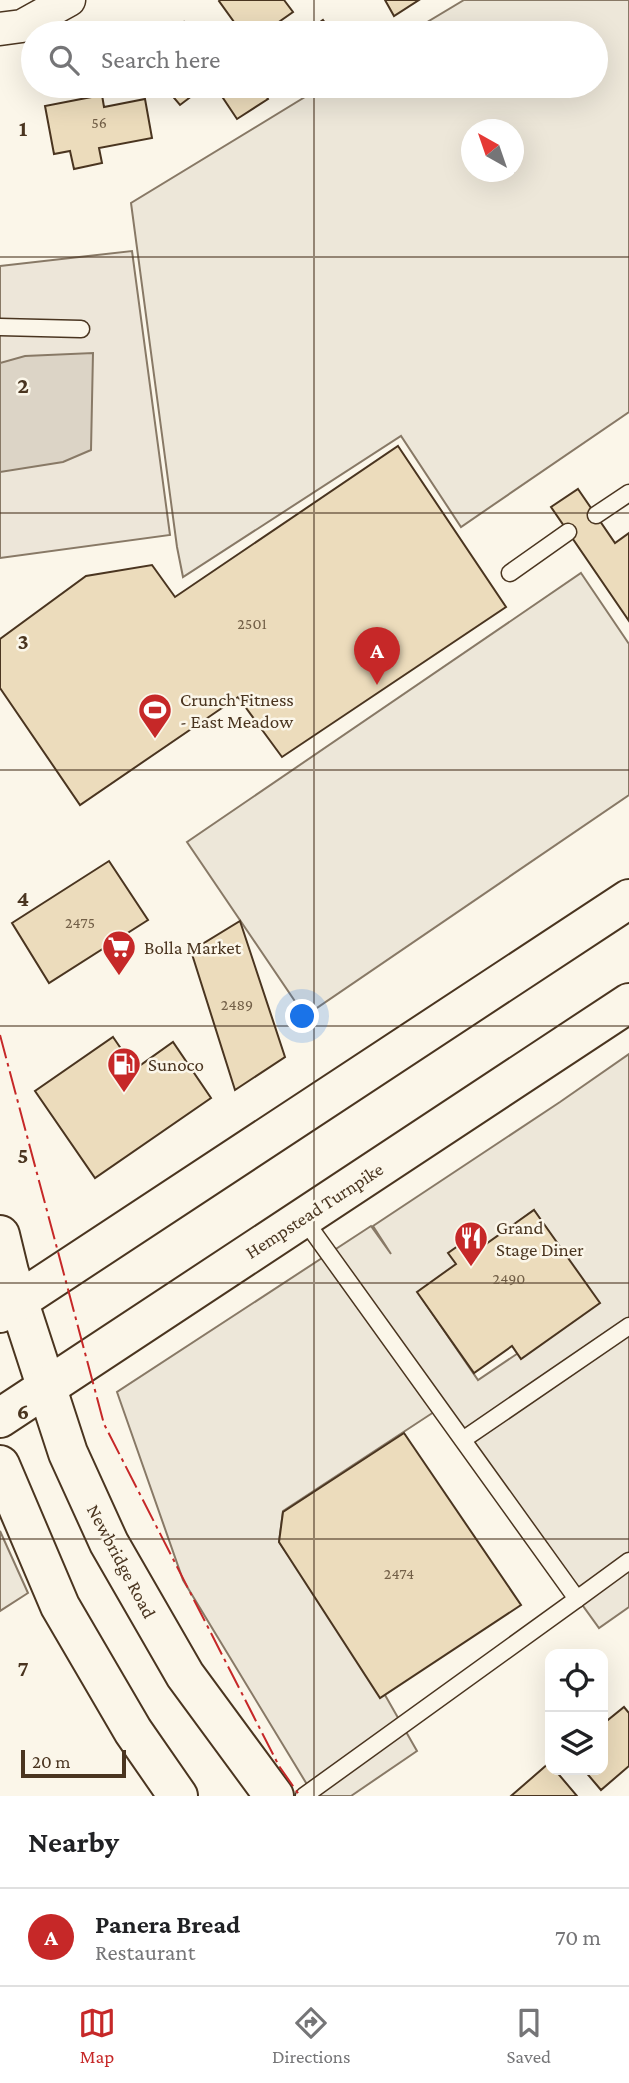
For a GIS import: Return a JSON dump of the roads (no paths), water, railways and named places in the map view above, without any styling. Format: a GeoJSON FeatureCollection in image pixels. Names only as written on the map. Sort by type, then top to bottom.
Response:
{"type":"FeatureCollection","features":[{"type":"Feature","properties":{"kind":"main road"},"geometry":{"type":"LineString","coordinates":[[10,1307],[629,899]]}},
{"type":"Feature","properties":{"kind":"main road","name":"Hempstead Turnpike"},"geometry":{"type":"LineString","coordinates":[[0,1418],[629,1003]]}},
{"type":"Feature","properties":{"kind":"main road","name":"Newbridge Road"},"geometry":{"type":"LineString","coordinates":[[0,1235],[9,1272],[10,1307],[46,1387],[68,1453],[109,1543],[185,1675],[274,1796]]}},
{"type":"Feature","properties":{"kind":"main road"},"geometry":{"type":"LineString","coordinates":[[0,1465],[60,1606],[133,1731],[178,1796]]}},
{"type":"Feature","properties":{"kind":"street"},"geometry":{"type":"LineString","coordinates":[[31,21],[69,0]]}},
{"type":"Feature","properties":{"kind":"street"},"geometry":{"type":"LineString","coordinates":[[0,29],[21,26]]}},
{"type":"Feature","properties":{"kind":"lane"},"geometry":{"type":"LineString","coordinates":[[0,327],[81,329]]}},
{"type":"Feature","properties":{"kind":"lane"},"geometry":{"type":"LineString","coordinates":[[596,515],[629,493]]}},
{"type":"Feature","properties":{"kind":"lane"},"geometry":{"type":"LineString","coordinates":[[510,573],[568,533]]}},
{"type":"Feature","properties":{"kind":"lane"},"geometry":{"type":"LineString","coordinates":[[303,1218],[577,1599]]}},
{"type":"Feature","properties":{"kind":"lane"},"geometry":{"type":"LineString","coordinates":[[464,1439],[629,1326]]}},
{"type":"Feature","properties":{"kind":"lane"},"geometry":{"type":"LineString","coordinates":[[304,1796],[629,1561]]}},
{"type":"Feature","properties":{"kind":"place","name":"Panera Bread"},"geometry":{"type":"Point","coordinates":[377,685]}},
{"type":"Feature","properties":{"kind":"place","name":"Crunch Fitness - East Meadow"},"geometry":{"type":"Point","coordinates":[155,740]}},
{"type":"Feature","properties":{"kind":"place","name":"Bolla Market"},"geometry":{"type":"Point","coordinates":[119,977]}},
{"type":"Feature","properties":{"kind":"place","name":"Sunoco"},"geometry":{"type":"Point","coordinates":[124,1094]}},
{"type":"Feature","properties":{"kind":"place","name":"Grand Stage Diner"},"geometry":{"type":"Point","coordinates":[471,1268]}}]}
